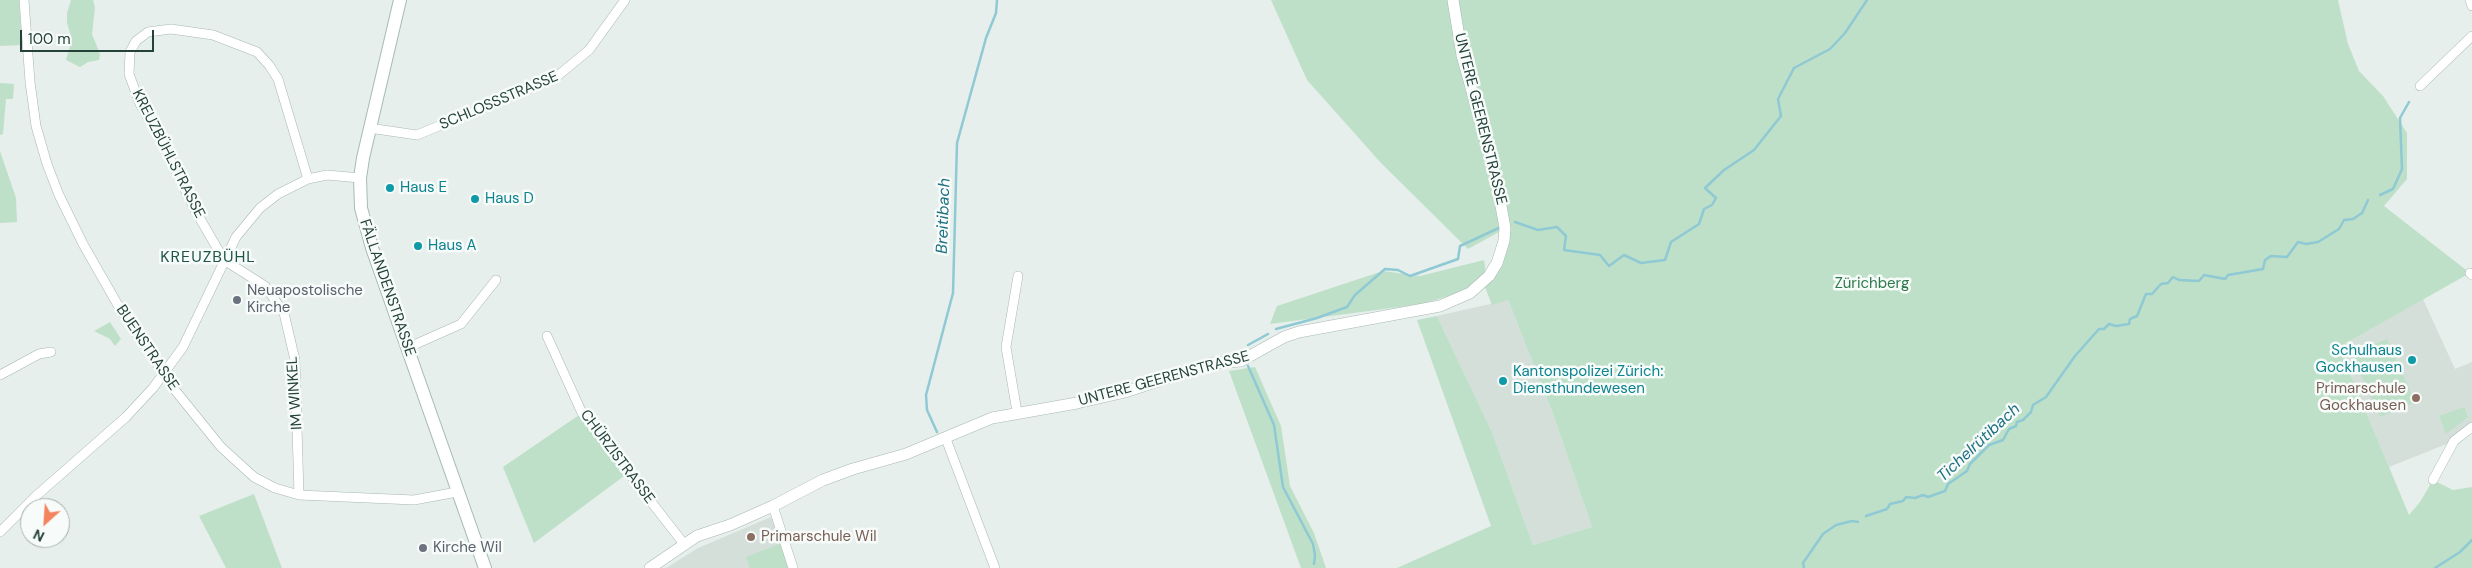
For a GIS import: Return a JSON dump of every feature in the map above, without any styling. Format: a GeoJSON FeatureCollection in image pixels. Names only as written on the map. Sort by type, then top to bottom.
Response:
{"type":"FeatureCollection","features":[{"type":"Feature","properties":{"kind":"main road","name":"FÄLLANDENSTRASSE"},"geometry":{"type":"LineString","coordinates":[[400,0],[360,178],[365,227],[485,568]]}},
{"type":"Feature","properties":{"kind":"street","name":"BUENSTRASSE"},"geometry":{"type":"LineString","coordinates":[[24,0],[30,82],[36,126],[47,164],[74,226],[99,274],[164,374],[221,447],[238,465],[263,482],[299,495],[414,500],[457,492]]}},
{"type":"Feature","properties":{"kind":"street","name":"SCHLOSSSTRASSE"},"geometry":{"type":"LineString","coordinates":[[370,128],[417,135],[555,78],[589,50],[625,0]]}},
{"type":"Feature","properties":{"kind":"street","name":"UNTERE GEERENSTRASSE"},"geometry":{"type":"LineString","coordinates":[[650,568],[684,544],[704,533],[730,525],[773,506],[823,480],[853,469],[906,454],[946,439],[992,418],[1116,394],[1166,380],[1212,363],[1241,361],[1284,337],[1299,332],[1440,306],[1464,297],[1483,282],[1495,267],[1504,241],[1504,218],[1496,178],[1462,55],[1453,0]]}},
{"type":"Feature","properties":{"kind":"street"},"geometry":{"type":"LineString","coordinates":[[2470,0],[2472,6]]}},
{"type":"Feature","properties":{"kind":"street","name":"KREUZBÜHLSTRASSE"},"geometry":{"type":"LineString","coordinates":[[224,260],[195,210],[158,134],[140,104],[129,74],[130,52],[142,35],[164,30],[193,31],[230,40],[260,56],[269,65],[280,84],[308,179]]}},
{"type":"Feature","properties":{"kind":"street"},"geometry":{"type":"LineString","coordinates":[[2420,86],[2472,36]]}},
{"type":"Feature","properties":{"kind":"street"},"geometry":{"type":"LineString","coordinates":[[0,532],[36,496],[126,417],[164,374],[183,347],[224,260],[240,232],[260,208],[278,194],[308,179],[327,175],[360,178]]}},
{"type":"Feature","properties":{"kind":"street","name":"IM WINKEL"},"geometry":{"type":"LineString","coordinates":[[224,260],[265,286],[284,313],[295,360],[299,495]]}},
{"type":"Feature","properties":{"kind":"street"},"geometry":{"type":"LineString","coordinates":[[1017,412],[1006,347],[1018,276]]}},
{"type":"Feature","properties":{"kind":"street"},"geometry":{"type":"LineString","coordinates":[[407,348],[461,324],[496,280]]}},
{"type":"Feature","properties":{"kind":"street","name":"CHÜRZISTRASSE"},"geometry":{"type":"LineString","coordinates":[[547,336],[582,413],[684,544]]}},
{"type":"Feature","properties":{"kind":"street"},"geometry":{"type":"LineString","coordinates":[[0,375],[40,354],[51,352]]}},
{"type":"Feature","properties":{"kind":"street"},"geometry":{"type":"LineString","coordinates":[[2432,480],[2454,442],[2472,427]]}},
{"type":"Feature","properties":{"kind":"street"},"geometry":{"type":"LineString","coordinates":[[946,439],[995,568]]}},
{"type":"Feature","properties":{"kind":"street"},"geometry":{"type":"LineString","coordinates":[[773,506],[794,568]]}},
{"type":"Feature","properties":{"kind":"shaded area","name":"Primarschule Gockhausen"},"geometry":{"type":"Polygon","coordinates":[[[2423,299],[2455,369],[2472,362],[2472,427],[2454,441],[2389,467],[2339,347],[2423,299]]]}},
{"type":"Feature","properties":{"kind":"shaded area"},"geometry":{"type":"Polygon","coordinates":[[[1508,300],[1552,411],[1592,527],[1533,545],[1492,432],[1437,316],[1508,300]]]}},
{"type":"Feature","properties":{"kind":"shaded area","name":"Primarschule Wil"},"geometry":{"type":"Polygon","coordinates":[[[771,517],[790,568],[666,568],[698,548],[771,517]]]}},
{"type":"Feature","properties":{"kind":"green space"},"geometry":{"type":"Polygon","coordinates":[[[0,0],[19,0],[22,45],[0,46],[0,0]]]}},
{"type":"Feature","properties":{"kind":"green space"},"geometry":{"type":"Polygon","coordinates":[[[71,0],[93,0],[95,8],[92,34],[100,54],[99,60],[88,62],[80,67],[66,60],[72,39],[67,23],[67,13],[71,0]]]}},
{"type":"Feature","properties":{"kind":"green space","name":"Zürichberg"},"geometry":{"type":"Polygon","coordinates":[[[1271,0],[2338,0],[2348,44],[2359,71],[2383,96],[2407,133],[2407,179],[2384,206],[2470,273],[2339,347],[2409,515],[2420,502],[2433,480],[2453,490],[2472,487],[2472,568],[1397,568],[1491,526],[1417,320],[1437,316],[1492,432],[1533,545],[1592,527],[1552,411],[1508,300],[1492,305],[1483,282],[1465,291],[1422,304],[1270,324],[1277,306],[1383,271],[1420,276],[1484,260],[1486,274],[1497,249],[1499,232],[1468,249],[1381,163],[1307,80],[1271,0]]]}},
{"type":"Feature","properties":{"kind":"green space"},"geometry":{"type":"Polygon","coordinates":[[[0,83],[14,84],[13,99],[6,99],[3,134],[0,135],[0,83]]]}},
{"type":"Feature","properties":{"kind":"green space"},"geometry":{"type":"Polygon","coordinates":[[[0,151],[16,198],[17,222],[0,223],[0,151]]]}},
{"type":"Feature","properties":{"kind":"green space"},"geometry":{"type":"Polygon","coordinates":[[[110,322],[121,339],[115,346],[110,339],[94,331],[110,322]]]}},
{"type":"Feature","properties":{"kind":"green space"},"geometry":{"type":"Polygon","coordinates":[[[2387,339],[2415,402],[2380,417],[2352,354],[2387,339]]]}},
{"type":"Feature","properties":{"kind":"green space"},"geometry":{"type":"Polygon","coordinates":[[[1255,367],[1281,426],[1290,486],[1314,533],[1326,568],[1301,568],[1229,371],[1255,367]]]}},
{"type":"Feature","properties":{"kind":"green space"},"geometry":{"type":"Polygon","coordinates":[[[2464,407],[2468,417],[2446,434],[2439,416],[2464,407]]]}},
{"type":"Feature","properties":{"kind":"green space"},"geometry":{"type":"Polygon","coordinates":[[[582,413],[628,473],[534,543],[503,467],[582,413]]]}},
{"type":"Feature","properties":{"kind":"green space"},"geometry":{"type":"Polygon","coordinates":[[[254,494],[282,568],[226,568],[199,516],[254,494]]]}},
{"type":"Feature","properties":{"kind":"green space"},"geometry":{"type":"Polygon","coordinates":[[[782,543],[790,568],[750,568],[746,557],[782,543]]]}},
{"type":"Feature","properties":{"kind":"waterway","name":"Breitibach"},"geometry":{"type":"LineString","coordinates":[[937,432],[927,410],[926,395],[953,293],[957,143],[986,38],[996,13],[997,0]]}},
{"type":"Feature","properties":{"kind":"waterway"},"geometry":{"type":"LineString","coordinates":[[1515,222],[1538,230],[1557,227],[1566,236],[1564,250],[1600,255],[1609,266],[1624,255],[1641,263],[1665,260],[1671,242],[1699,224],[1704,209],[1712,205],[1716,198],[1705,188],[1724,170],[1754,150],[1781,116],[1778,99],[1794,68],[1830,49],[1845,33],[1867,0]]}},
{"type":"Feature","properties":{"kind":"waterway","name":"Tichelrütibach"},"geometry":{"type":"LineString","coordinates":[[2380,195],[2393,189],[2402,169],[2400,118],[2409,102]]}},
{"type":"Feature","properties":{"kind":"waterway","name":"Tichelrütibach"},"geometry":{"type":"LineString","coordinates":[[1866,516],[1887,509],[1890,504],[1903,501],[1906,497],[1915,498],[1923,495],[1928,497],[1945,491],[1948,484],[1967,471],[1970,464],[1989,445],[2003,440],[2009,429],[2016,426],[2017,422],[2023,420],[2031,412],[2033,405],[2046,397],[2075,356],[2099,329],[2104,329],[2109,324],[2116,326],[2129,324],[2130,319],[2137,316],[2146,294],[2152,294],[2161,284],[2168,283],[2173,277],[2179,280],[2199,281],[2204,275],[2225,279],[2228,275],[2263,269],[2265,260],[2271,256],[2287,257],[2298,242],[2306,244],[2318,242],[2339,229],[2344,220],[2353,219],[2362,213],[2368,200]]}},
{"type":"Feature","properties":{"kind":"waterway"},"geometry":{"type":"LineString","coordinates":[[1276,329],[1317,318],[1347,307],[1355,295],[1385,269],[1398,270],[1410,276],[1458,259],[1460,246],[1501,227]]}},
{"type":"Feature","properties":{"kind":"waterway"},"geometry":{"type":"LineString","coordinates":[[1248,345],[1268,334]]}},
{"type":"Feature","properties":{"kind":"waterway"},"geometry":{"type":"LineString","coordinates":[[1248,366],[1274,425],[1283,487],[1313,544],[1314,564]]}},
{"type":"Feature","properties":{"kind":"waterway","name":"Tichelrütibach"},"geometry":{"type":"LineString","coordinates":[[1804,568],[1803,563],[1823,534],[1836,525],[1852,521],[1858,522]]}},
{"type":"Feature","properties":{"kind":"waterway"},"geometry":{"type":"LineString","coordinates":[[2435,568],[2460,552],[2472,540]]}},
{"type":"Feature","properties":{"kind":"place","name":"Haus E"},"geometry":{"type":"Point","coordinates":[390,188]}},
{"type":"Feature","properties":{"kind":"place","name":"Haus D"},"geometry":{"type":"Point","coordinates":[475,199]}},
{"type":"Feature","properties":{"kind":"place","name":"Haus A"},"geometry":{"type":"Point","coordinates":[418,246]}},
{"type":"Feature","properties":{"kind":"place","name":"Neuapostolische Kirche"},"geometry":{"type":"Point","coordinates":[237,300]}},
{"type":"Feature","properties":{"kind":"place","name":"Schulhaus Gockhausen"},"geometry":{"type":"Point","coordinates":[2412,360]}},
{"type":"Feature","properties":{"kind":"place","name":"Kantonspolizei Zürich: Diensthundewesen"},"geometry":{"type":"Point","coordinates":[1503,381]}},
{"type":"Feature","properties":{"kind":"place","name":"Primarschule Gockhausen"},"geometry":{"type":"Point","coordinates":[2416,398]}},
{"type":"Feature","properties":{"kind":"place","name":"Primarschule Wil"},"geometry":{"type":"Point","coordinates":[751,537]}},
{"type":"Feature","properties":{"kind":"place","name":"Kirche Wil"},"geometry":{"type":"Point","coordinates":[423,548]}},
{"type":"Feature","properties":{"kind":"district","name":"KREUZBÜHL"},"geometry":{"type":"Point","coordinates":[208,258]}}]}
